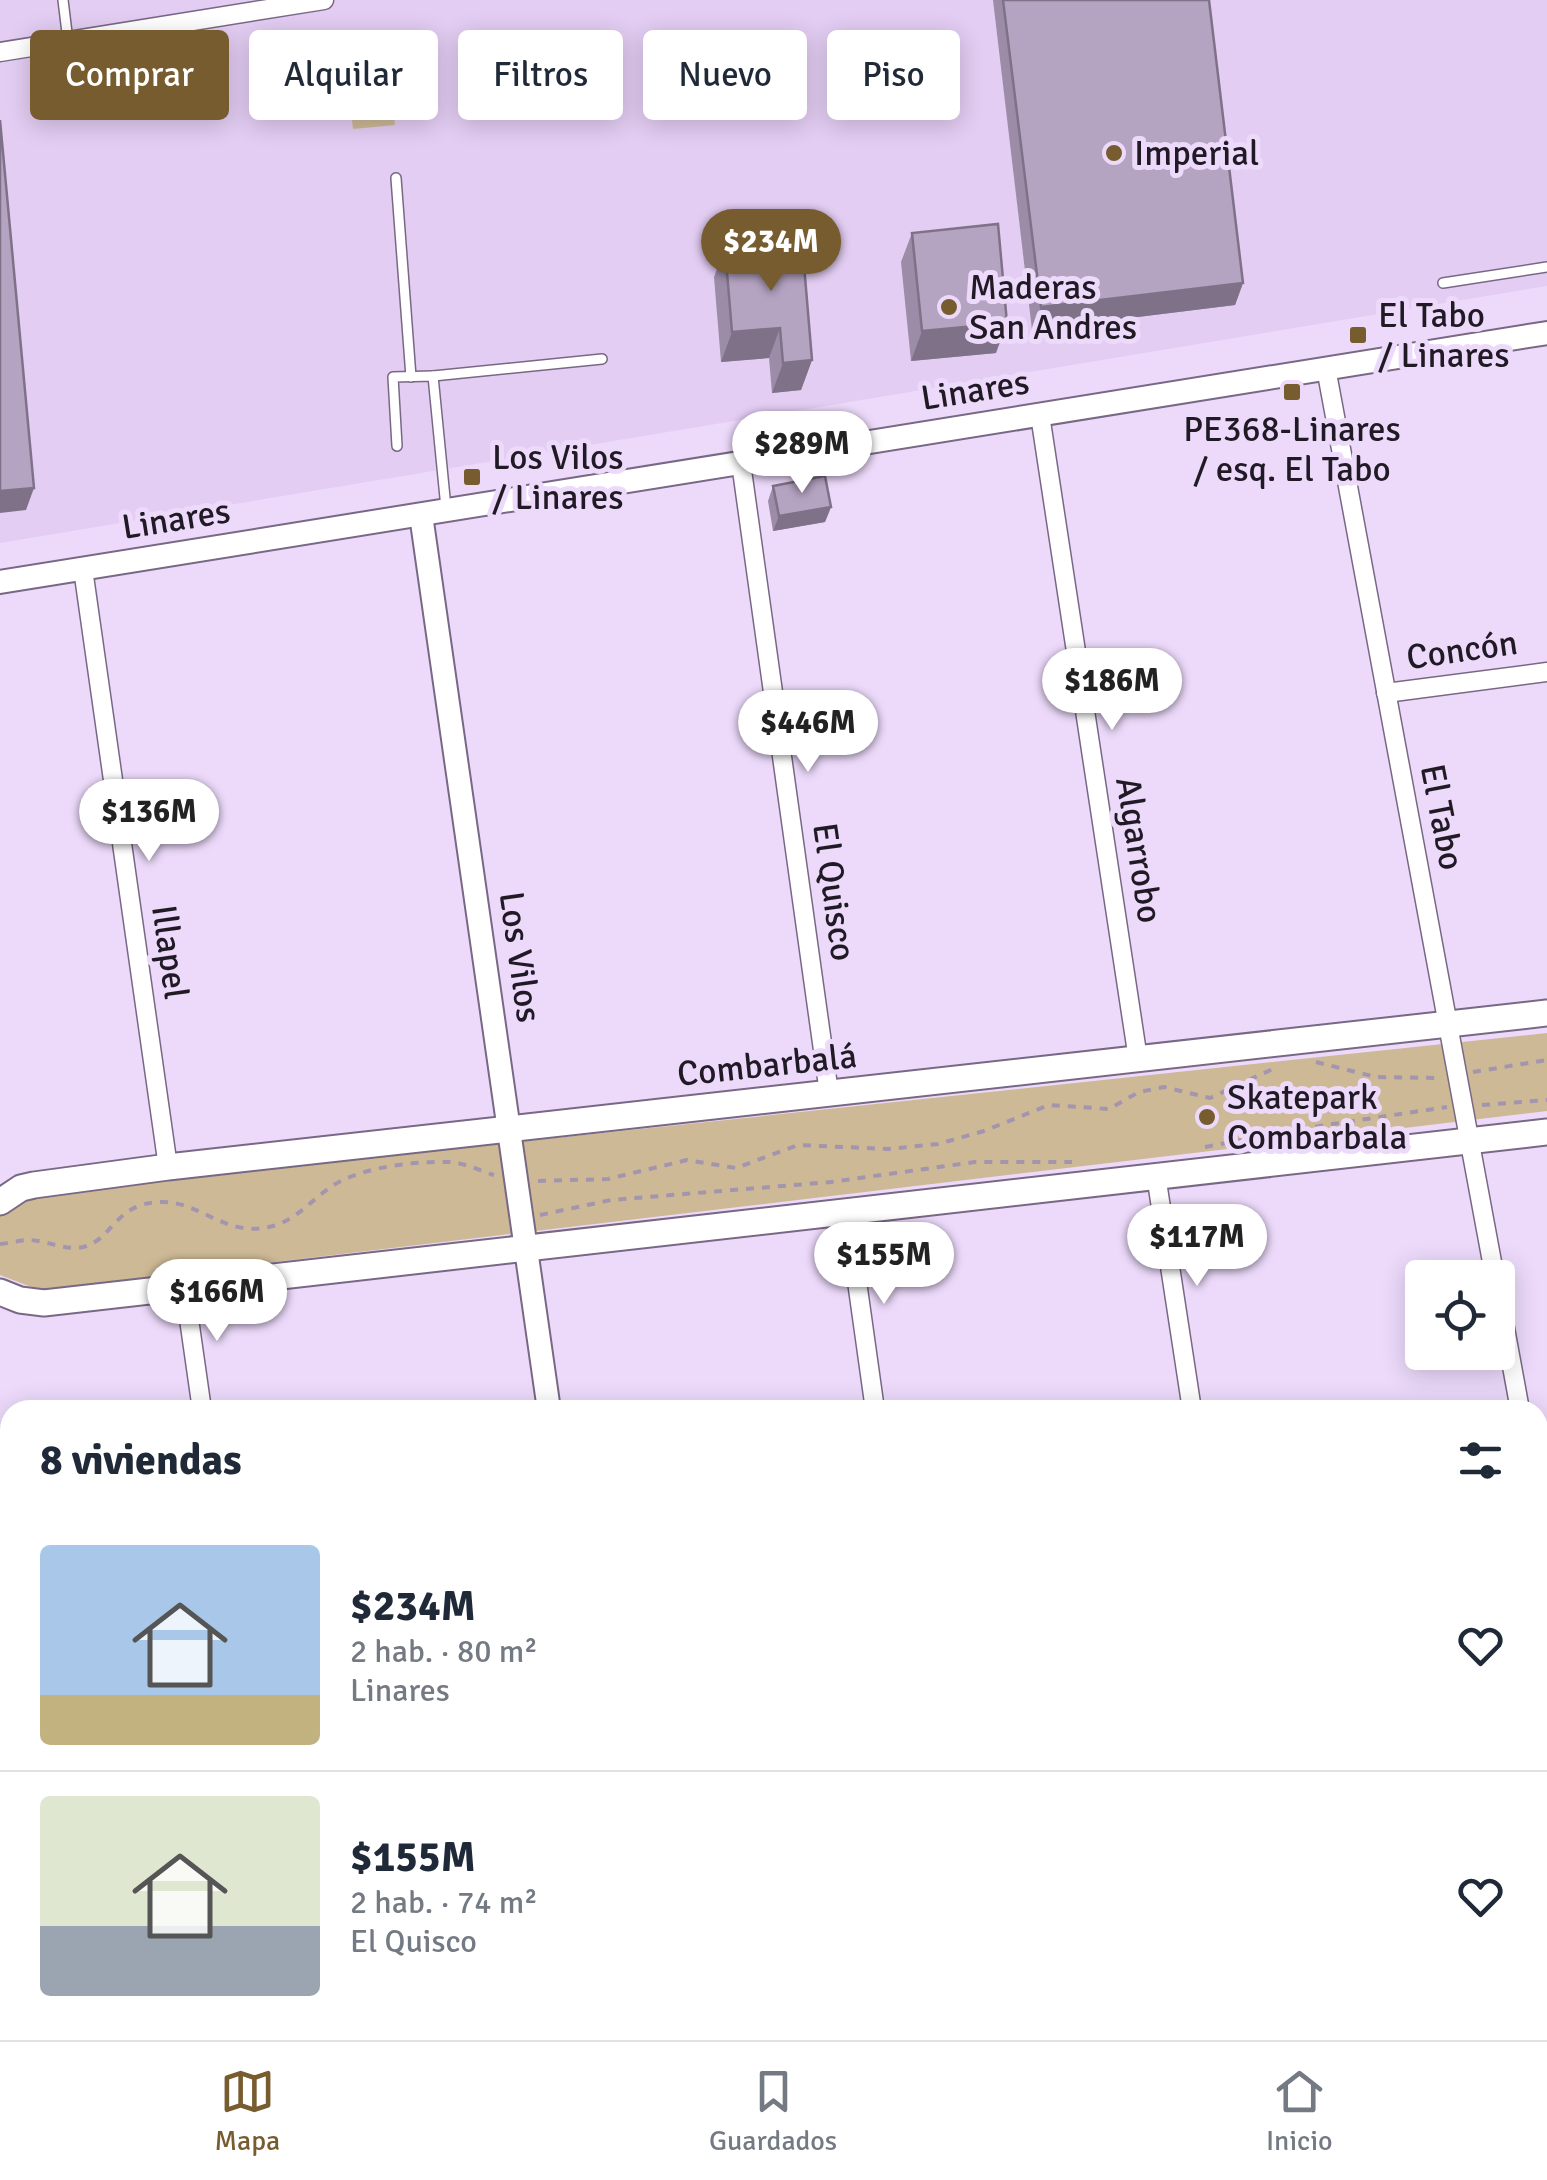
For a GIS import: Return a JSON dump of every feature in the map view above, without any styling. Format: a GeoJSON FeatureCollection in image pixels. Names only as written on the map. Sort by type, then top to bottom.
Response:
{"type":"FeatureCollection","features":[{"type":"Feature","properties":{"kind":"main road","name":"Combarbalá"},"geometry":{"type":"LineString","coordinates":[[0,1202],[34,1185],[168,1167],[1547,1013]]}},
{"type":"Feature","properties":{"kind":"main road"},"geometry":{"type":"LineString","coordinates":[[0,1292],[20,1300],[44,1302],[1547,1132]]}},
{"type":"Feature","properties":{"kind":"street"},"geometry":{"type":"LineString","coordinates":[[141,30],[324,0]]}},
{"type":"Feature","properties":{"kind":"street"},"geometry":{"type":"LineString","coordinates":[[0,52],[30,48]]}},
{"type":"Feature","properties":{"kind":"street","name":"Linares"},"geometry":{"type":"LineString","coordinates":[[0,582],[1547,333]]}},
{"type":"Feature","properties":{"kind":"street","name":"El Tabo"},"geometry":{"type":"LineString","coordinates":[[1326,368],[1492,1260]]}},
{"type":"Feature","properties":{"kind":"street","name":"Algarrobo"},"geometry":{"type":"LineString","coordinates":[[1040,414],[1138,1058]]}},
{"type":"Feature","properties":{"kind":"street","name":"El Quisco"},"geometry":{"type":"LineString","coordinates":[[740,463],[830,1093]]}},
{"type":"Feature","properties":{"kind":"street","name":"Los Vilos"},"geometry":{"type":"LineString","coordinates":[[421,515],[548,1400]]}},
{"type":"Feature","properties":{"kind":"street","name":"Illapel"},"geometry":{"type":"LineString","coordinates":[[83,569],[168,1167]]}},
{"type":"Feature","properties":{"kind":"street","name":"Concón"},"geometry":{"type":"LineString","coordinates":[[1386,694],[1547,672]]}},
{"type":"Feature","properties":{"kind":"street"},"geometry":{"type":"LineString","coordinates":[[1156,1176],[1190,1400]]}},
{"type":"Feature","properties":{"kind":"street"},"geometry":{"type":"LineString","coordinates":[[847,1210],[873,1400]]}},
{"type":"Feature","properties":{"kind":"street"},"geometry":{"type":"LineString","coordinates":[[184,1284],[201,1400]]}},
{"type":"Feature","properties":{"kind":"street"},"geometry":{"type":"LineString","coordinates":[[1513,1370],[1518,1400]]}},
{"type":"Feature","properties":{"kind":"lane"},"geometry":{"type":"LineString","coordinates":[[63,0],[67,30]]}},
{"type":"Feature","properties":{"kind":"lane"},"geometry":{"type":"LineString","coordinates":[[396,178],[411,376]]}},
{"type":"Feature","properties":{"kind":"lane"},"geometry":{"type":"LineString","coordinates":[[1443,283],[1547,267]]}},
{"type":"Feature","properties":{"kind":"lane"},"geometry":{"type":"LineString","coordinates":[[397,446],[393,377],[602,360]]}},
{"type":"Feature","properties":{"kind":"lane"},"geometry":{"type":"LineString","coordinates":[[433,376],[447,510]]}},
{"type":"Feature","properties":{"kind":"path"},"geometry":{"type":"LineString","coordinates":[[1302,1062],[1398,1080],[1547,1060]]}},
{"type":"Feature","properties":{"kind":"path"},"geometry":{"type":"LineString","coordinates":[[516,1182],[608,1179],[687,1160],[736,1168],[798,1145],[888,1148],[938,1144],[984,1132],[1049,1105],[1109,1109],[1139,1092],[1164,1087],[1210,1098],[1286,1064]]}},
{"type":"Feature","properties":{"kind":"path"},"geometry":{"type":"LineString","coordinates":[[1195,1149],[1330,1124],[1464,1106],[1547,1100]]}},
{"type":"Feature","properties":{"kind":"path"},"geometry":{"type":"LineString","coordinates":[[0,1244],[26,1240],[68,1248],[86,1246],[100,1238],[122,1215],[148,1203],[163,1202],[188,1206],[235,1227],[266,1228],[295,1217],[341,1181],[376,1169],[454,1162],[501,1177],[476,1132]]}},
{"type":"Feature","properties":{"kind":"path"},"geometry":{"type":"LineString","coordinates":[[522,1220],[611,1200],[831,1182],[976,1162],[1078,1162]]}},
{"type":"Feature","properties":{"kind":"shaded area"},"geometry":{"type":"Polygon","coordinates":[[[0,0],[1547,0],[1547,286],[0,543],[0,0]]]}},
{"type":"Feature","properties":{"kind":"shaded area"},"geometry":{"type":"Polygon","coordinates":[[[352,120],[395,120],[395,125],[353,129],[352,120]]]}},
{"type":"Feature","properties":{"kind":"shaded area"},"geometry":{"type":"Polygon","coordinates":[[[1547,1033],[1547,1111],[39,1290],[0,1275],[0,1214],[26,1194],[1547,1033]]]}},
{"type":"Feature","properties":{"kind":"building","name":"Imperial"},"geometry":{"type":"Polygon","coordinates":[[[1003,0],[1209,0],[1243,283],[1041,307],[1003,0]]]}},
{"type":"Feature","properties":{"kind":"building"},"geometry":{"type":"Polygon","coordinates":[[[0,120],[34,488],[0,491],[0,120]]]}},
{"type":"Feature","properties":{"kind":"building"},"geometry":{"type":"Polygon","coordinates":[[[998,224],[1007,323],[922,331],[912,233],[998,224]]]}},
{"type":"Feature","properties":{"kind":"building"},"geometry":{"type":"Polygon","coordinates":[[[802,241],[812,360],[783,363],[780,328],[732,332],[725,248],[802,241]]]}},
{"type":"Feature","properties":{"kind":"building"},"geometry":{"type":"Polygon","coordinates":[[[825,476],[831,507],[779,516],[773,486],[825,476]]]}},
{"type":"Feature","properties":{"kind":"place","name":"Imperial"},"geometry":{"type":"Point","coordinates":[1114,153]}},
{"type":"Feature","properties":{"kind":"place","name":"Maderas San Andres"},"geometry":{"type":"Point","coordinates":[949,307]}},
{"type":"Feature","properties":{"kind":"place","name":"El Tabo / Linares"},"geometry":{"type":"Point","coordinates":[1358,335]}},
{"type":"Feature","properties":{"kind":"place","name":"PE368-Linares / esq. El Tabo"},"geometry":{"type":"Point","coordinates":[1292,392]}},
{"type":"Feature","properties":{"kind":"place","name":"Los Vilos / Linares"},"geometry":{"type":"Point","coordinates":[472,477]}},
{"type":"Feature","properties":{"kind":"place","name":"Skatepark Combarbala"},"geometry":{"type":"Point","coordinates":[1207,1117]}}]}
